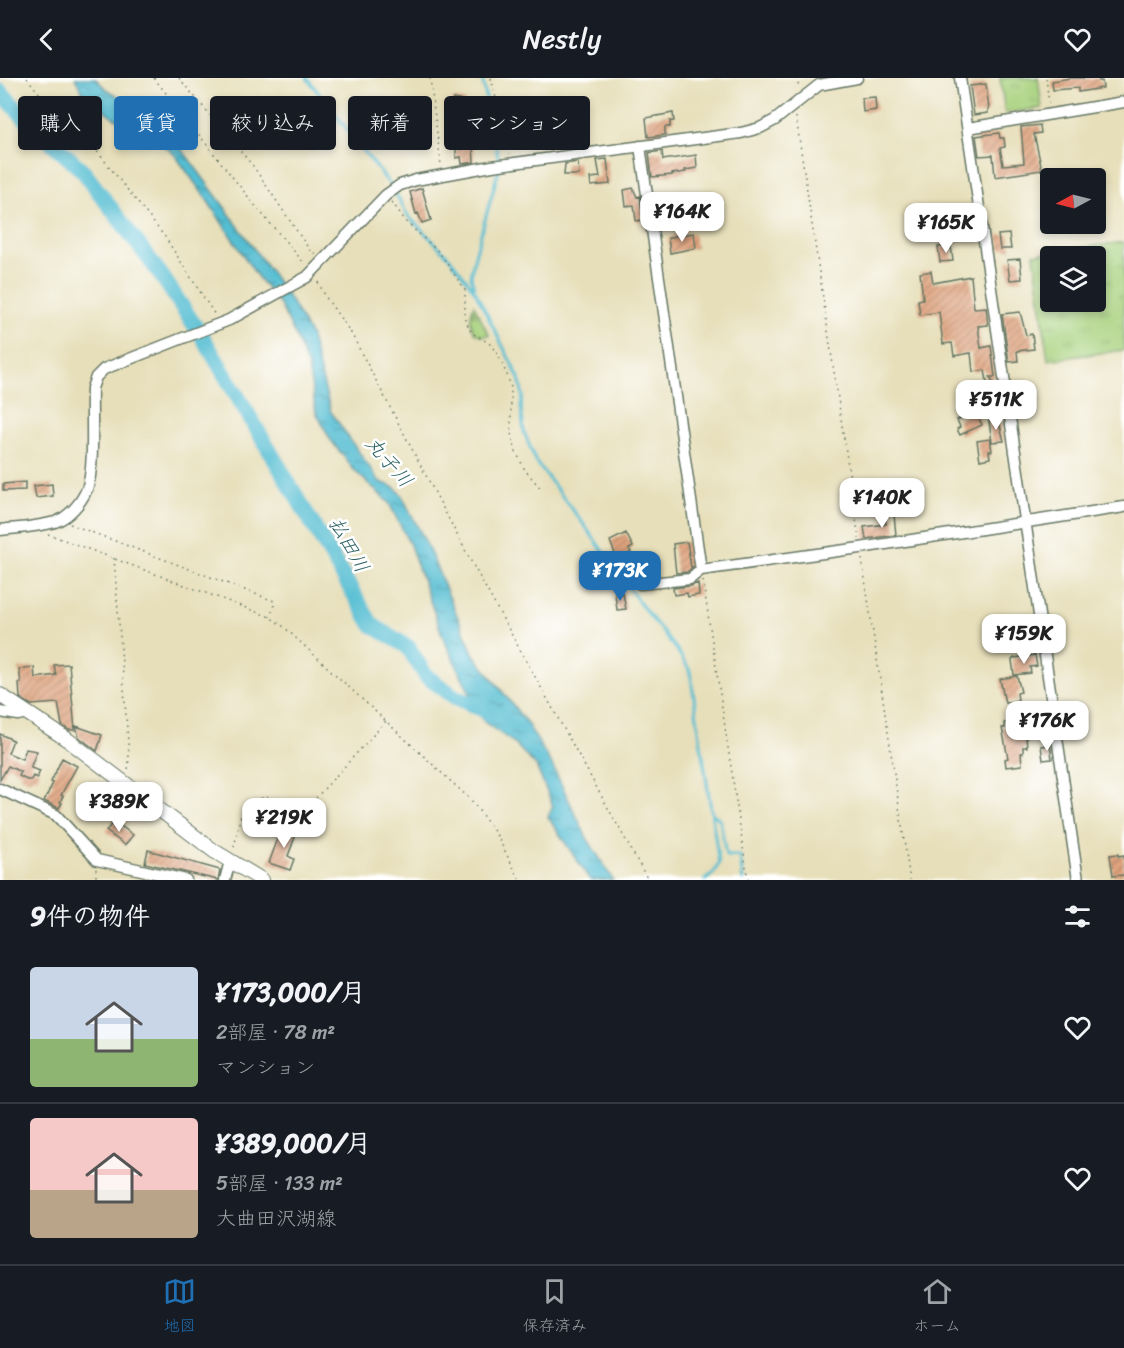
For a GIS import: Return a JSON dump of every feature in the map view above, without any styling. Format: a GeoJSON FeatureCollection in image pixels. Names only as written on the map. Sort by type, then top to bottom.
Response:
{"type":"FeatureCollection","features":[{"type":"Feature","properties":{"kind":"main road"},"geometry":{"type":"LineString","coordinates":[[2,707],[27,713],[68,740],[213,851],[262,880]]}},
{"type":"Feature","properties":{"kind":"street"},"geometry":{"type":"LineString","coordinates":[[0,530],[31,527],[57,521],[76,506],[87,488],[90,467],[92,388],[96,377],[104,369],[225,322],[310,275],[386,195],[400,185],[493,166],[741,133],[760,128],[775,120],[819,85],[856,78]]}},
{"type":"Feature","properties":{"kind":"street"},"geometry":{"type":"LineString","coordinates":[[960,78],[1078,880]]}},
{"type":"Feature","properties":{"kind":"street"},"geometry":{"type":"LineString","coordinates":[[968,128],[1124,102]]}},
{"type":"Feature","properties":{"kind":"street"},"geometry":{"type":"LineString","coordinates":[[640,146],[701,570]]}},
{"type":"Feature","properties":{"kind":"street"},"geometry":{"type":"LineString","coordinates":[[640,585],[690,579],[701,570],[1124,507]]}},
{"type":"Feature","properties":{"kind":"street"},"geometry":{"type":"LineString","coordinates":[[0,789],[56,815],[97,861],[186,880]]}},
{"type":"Feature","properties":{"kind":"street"},"geometry":{"type":"LineString","coordinates":[[225,880],[230,861]]}},
{"type":"Feature","properties":{"kind":"path"},"geometry":{"type":"LineString","coordinates":[[27,78],[47,103],[96,150],[110,167],[165,237],[225,322]]}},
{"type":"Feature","properties":{"kind":"path"},"geometry":{"type":"LineString","coordinates":[[154,78],[310,275],[351,333],[473,565],[648,880]]}},
{"type":"Feature","properties":{"kind":"path"},"geometry":{"type":"LineString","coordinates":[[179,78],[253,166],[311,252],[317,252]]}},
{"type":"Feature","properties":{"kind":"path"},"geometry":{"type":"LineString","coordinates":[[430,78],[442,175]]}},
{"type":"Feature","properties":{"kind":"path"},"geometry":{"type":"LineString","coordinates":[[491,78],[503,121],[509,164]]}},
{"type":"Feature","properties":{"kind":"path"},"geometry":{"type":"LineString","coordinates":[[1046,78],[1050,114]]}},
{"type":"Feature","properties":{"kind":"path"},"geometry":{"type":"LineString","coordinates":[[794,104],[910,880]]}},
{"type":"Feature","properties":{"kind":"path"},"geometry":{"type":"LineString","coordinates":[[386,195],[407,222],[439,252],[465,290],[465,320],[472,333],[489,343],[497,353],[508,377],[511,388],[511,433],[516,452],[525,470],[542,490]]}},
{"type":"Feature","properties":{"kind":"path"},"geometry":{"type":"LineString","coordinates":[[63,517],[73,526],[273,601],[274,606],[270,617]]}},
{"type":"Feature","properties":{"kind":"path"},"geometry":{"type":"LineString","coordinates":[[31,527],[270,617],[284,627],[471,800],[495,834],[520,880]]}},
{"type":"Feature","properties":{"kind":"path"},"geometry":{"type":"LineString","coordinates":[[114,557],[129,755],[128,786]]}},
{"type":"Feature","properties":{"kind":"path"},"geometry":{"type":"LineString","coordinates":[[701,570],[747,880]]}},
{"type":"Feature","properties":{"kind":"path"},"geometry":{"type":"LineString","coordinates":[[230,861],[237,825],[243,811],[251,803],[258,798],[267,797],[294,814],[304,811],[386,720]]}},
{"type":"Feature","properties":{"kind":"green space"},"geometry":{"type":"Polygon","coordinates":[[[1000,78],[1038,78],[1042,108],[1005,113],[1000,78]]]}},
{"type":"Feature","properties":{"kind":"green space"},"geometry":{"type":"Polygon","coordinates":[[[1124,242],[1124,350],[1048,360],[1042,312],[1106,312],[1106,246],[1094,246],[1124,242]]]}},
{"type":"Feature","properties":{"kind":"green space"},"geometry":{"type":"Polygon","coordinates":[[[1040,253],[1040,299],[1034,254],[1040,253]]]}},
{"type":"Feature","properties":{"kind":"green space"},"geometry":{"type":"Polygon","coordinates":[[[474,305],[489,335],[483,336],[475,333],[471,319],[474,305]]]}},
{"type":"Feature","properties":{"kind":"water"},"geometry":{"type":"Polygon","coordinates":[[[75,78],[95,78],[117,96],[114,96],[114,117],[102,108],[102,96],[87,96],[75,78]]]}},
{"type":"Feature","properties":{"kind":"water"},"geometry":{"type":"Polygon","coordinates":[[[169,150],[184,152],[289,298],[310,334],[331,412],[379,481],[395,488],[401,494],[427,545],[474,655],[526,722],[551,763],[587,838],[613,880],[590,880],[548,817],[553,806],[536,766],[514,743],[484,722],[444,640],[410,545],[389,503],[354,470],[330,439],[316,412],[308,367],[280,305],[257,276],[175,155],[169,150]]]}},
{"type":"Feature","properties":{"kind":"building"},"geometry":{"type":"Polygon","coordinates":[[[1070,78],[1099,78],[1103,88],[1078,92],[1078,88],[1053,90],[1052,81],[1070,78]]]}},
{"type":"Feature","properties":{"kind":"building"},"geometry":{"type":"Polygon","coordinates":[[[986,84],[988,113],[974,115],[970,86],[986,84]]]}},
{"type":"Feature","properties":{"kind":"building"},"geometry":{"type":"Polygon","coordinates":[[[875,97],[876,110],[863,112],[862,98],[875,97]]]}},
{"type":"Feature","properties":{"kind":"building"},"geometry":{"type":"Polygon","coordinates":[[[673,113],[674,121],[670,121],[670,127],[665,127],[665,135],[648,137],[646,118],[673,113]]]}},
{"type":"Feature","properties":{"kind":"building"},"geometry":{"type":"Polygon","coordinates":[[[1040,125],[1041,133],[1034,134],[1042,168],[1040,170],[995,177],[993,155],[979,156],[976,136],[999,133],[1000,138],[1004,138],[1005,147],[1000,148],[1003,165],[1024,163],[1021,127],[1040,125]]]}},
{"type":"Feature","properties":{"kind":"building"},"geometry":{"type":"Polygon","coordinates":[[[456,150],[473,150],[474,162],[462,164],[461,157],[456,158],[456,150]]]}},
{"type":"Feature","properties":{"kind":"building"},"geometry":{"type":"Polygon","coordinates":[[[662,151],[663,160],[696,155],[697,168],[672,175],[652,177],[649,153],[662,151]]]}},
{"type":"Feature","properties":{"kind":"building"},"geometry":{"type":"Polygon","coordinates":[[[607,159],[610,184],[591,186],[590,178],[600,177],[597,160],[607,159]]]}},
{"type":"Feature","properties":{"kind":"building"},"geometry":{"type":"Polygon","coordinates":[[[578,162],[579,175],[564,175],[565,164],[578,162]]]}},
{"type":"Feature","properties":{"kind":"building"},"geometry":{"type":"Polygon","coordinates":[[[422,188],[431,220],[422,223],[418,213],[416,214],[410,192],[422,188]]]}},
{"type":"Feature","properties":{"kind":"building"},"geometry":{"type":"Polygon","coordinates":[[[633,188],[637,197],[640,196],[643,220],[636,221],[634,205],[626,206],[624,190],[633,188]]]}},
{"type":"Feature","properties":{"kind":"building"},"geometry":{"type":"Polygon","coordinates":[[[694,233],[696,248],[670,253],[668,238],[694,233]]]}},
{"type":"Feature","properties":{"kind":"building"},"geometry":{"type":"Polygon","coordinates":[[[1009,234],[1011,249],[1000,249],[998,235],[1009,234]]]}},
{"type":"Feature","properties":{"kind":"building"},"geometry":{"type":"Polygon","coordinates":[[[951,246],[953,261],[940,262],[938,247],[951,246]]]}},
{"type":"Feature","properties":{"kind":"building"},"geometry":{"type":"Polygon","coordinates":[[[1020,259],[1022,279],[1010,280],[1007,260],[1020,259]]]}},
{"type":"Feature","properties":{"kind":"building"},"geometry":{"type":"Polygon","coordinates":[[[931,271],[933,283],[971,276],[974,308],[986,307],[988,325],[978,326],[981,348],[991,346],[995,377],[990,377],[999,396],[981,406],[975,394],[988,387],[985,370],[973,372],[971,353],[954,356],[952,343],[943,344],[939,312],[920,315],[918,300],[923,299],[920,273],[931,271]]]}},
{"type":"Feature","properties":{"kind":"building"},"geometry":{"type":"Polygon","coordinates":[[[1020,312],[1026,335],[1032,334],[1034,349],[1017,351],[1018,361],[1009,362],[1002,314],[1020,312]]]}},
{"type":"Feature","properties":{"kind":"building"},"geometry":{"type":"Polygon","coordinates":[[[973,406],[982,425],[960,435],[957,420],[966,416],[963,410],[973,406]]]}},
{"type":"Feature","properties":{"kind":"building"},"geometry":{"type":"Polygon","coordinates":[[[998,419],[1004,441],[992,442],[989,421],[998,419]]]}},
{"type":"Feature","properties":{"kind":"building"},"geometry":{"type":"Polygon","coordinates":[[[990,439],[992,451],[989,451],[990,458],[980,460],[977,441],[990,439]]]}},
{"type":"Feature","properties":{"kind":"building"},"geometry":{"type":"Polygon","coordinates":[[[25,482],[25,490],[3,491],[3,484],[25,482]]]}},
{"type":"Feature","properties":{"kind":"building"},"geometry":{"type":"Polygon","coordinates":[[[52,484],[53,496],[36,498],[34,486],[52,484]]]}},
{"type":"Feature","properties":{"kind":"building"},"geometry":{"type":"Polygon","coordinates":[[[894,515],[896,535],[866,539],[864,527],[886,524],[885,516],[894,515]]]}},
{"type":"Feature","properties":{"kind":"building"},"geometry":{"type":"Polygon","coordinates":[[[626,533],[633,547],[629,549],[631,552],[617,559],[610,541],[626,533]]]}},
{"type":"Feature","properties":{"kind":"building"},"geometry":{"type":"Polygon","coordinates":[[[687,542],[691,567],[693,567],[687,572],[676,573],[673,544],[687,542]]]}},
{"type":"Feature","properties":{"kind":"building"},"geometry":{"type":"Polygon","coordinates":[[[698,583],[699,595],[688,597],[687,593],[674,595],[673,588],[698,583]]]}},
{"type":"Feature","properties":{"kind":"building"},"geometry":{"type":"Polygon","coordinates":[[[623,593],[626,609],[617,610],[615,594],[623,593]]]}},
{"type":"Feature","properties":{"kind":"building"},"geometry":{"type":"Polygon","coordinates":[[[1035,655],[1037,666],[1030,667],[1031,673],[1014,675],[1012,660],[1014,658],[1035,655]]]}},
{"type":"Feature","properties":{"kind":"building"},"geometry":{"type":"Polygon","coordinates":[[[69,664],[75,730],[69,730],[62,725],[58,703],[31,705],[20,698],[19,669],[34,667],[35,678],[56,675],[54,665],[69,664]]]}},
{"type":"Feature","properties":{"kind":"building"},"geometry":{"type":"Polygon","coordinates":[[[1017,676],[1021,692],[1017,693],[1018,700],[1005,703],[1000,679],[1017,676]]]}},
{"type":"Feature","properties":{"kind":"building"},"geometry":{"type":"Polygon","coordinates":[[[1020,719],[1020,721],[1035,719],[1036,727],[1025,728],[1027,747],[1023,747],[1023,753],[1021,753],[1022,765],[1006,767],[1005,759],[1008,758],[1002,728],[1005,728],[1004,723],[1009,720],[1020,719]]]}},
{"type":"Feature","properties":{"kind":"building"},"geometry":{"type":"Polygon","coordinates":[[[76,726],[102,735],[97,751],[79,737],[76,726]]]}},
{"type":"Feature","properties":{"kind":"building"},"geometry":{"type":"Polygon","coordinates":[[[0,734],[13,740],[8,753],[22,759],[26,749],[37,751],[31,768],[40,771],[37,778],[33,776],[31,780],[27,780],[19,776],[21,772],[8,766],[0,780],[0,734]]]}},
{"type":"Feature","properties":{"kind":"building"},"geometry":{"type":"Polygon","coordinates":[[[1050,745],[1052,759],[1043,760],[1041,746],[1050,745]]]}},
{"type":"Feature","properties":{"kind":"building"},"geometry":{"type":"Polygon","coordinates":[[[62,758],[77,766],[61,795],[63,796],[60,802],[62,803],[59,808],[44,801],[62,758]]]}},
{"type":"Feature","properties":{"kind":"building"},"geometry":{"type":"Polygon","coordinates":[[[90,785],[114,794],[124,803],[117,812],[86,792],[90,785]]]}},
{"type":"Feature","properties":{"kind":"building"},"geometry":{"type":"Polygon","coordinates":[[[114,821],[133,835],[125,845],[106,831],[114,821]]]}},
{"type":"Feature","properties":{"kind":"building"},"geometry":{"type":"Polygon","coordinates":[[[282,827],[297,832],[288,856],[294,859],[290,870],[269,863],[282,827]]]}},
{"type":"Feature","properties":{"kind":"building"},"geometry":{"type":"Polygon","coordinates":[[[148,850],[220,870],[218,880],[145,863],[148,850]]]}},
{"type":"Feature","properties":{"kind":"building"},"geometry":{"type":"Polygon","coordinates":[[[1118,854],[1118,856],[1124,855],[1124,875],[1113,876],[1110,855],[1118,854]]]}},
{"type":"Feature","properties":{"kind":"waterway"},"geometry":{"type":"LineString","coordinates":[[307,78],[391,186]]}},
{"type":"Feature","properties":{"kind":"waterway"},"geometry":{"type":"LineString","coordinates":[[482,78],[499,162]]}},
{"type":"Feature","properties":{"kind":"waterway","name":"払田川"},"geometry":{"type":"LineString","coordinates":[[0,91],[24,117],[83,171],[159,272],[197,329]]}},
{"type":"Feature","properties":{"kind":"waterway"},"geometry":{"type":"LineString","coordinates":[[474,287],[471,277],[473,263],[499,169]]}},
{"type":"Feature","properties":{"kind":"waterway"},"geometry":{"type":"LineString","coordinates":[[396,194],[408,216],[449,257],[475,291],[519,378],[523,396],[521,407],[524,432],[536,462],[677,650],[690,671],[719,863],[714,873],[705,880]]}},
{"type":"Feature","properties":{"kind":"waterway","name":"払田川"},"geometry":{"type":"LineString","coordinates":[[202,336],[372,625],[408,647],[426,676],[455,697],[495,715]]}},
{"type":"Feature","properties":{"kind":"waterway"},"geometry":{"type":"LineString","coordinates":[[712,813],[720,820],[726,856],[740,856],[743,880]]}},
{"type":"Feature","properties":{"kind":"water label","name":"丸子川"},"geometry":{"type":"Point","coordinates":[389,462]}}]}
